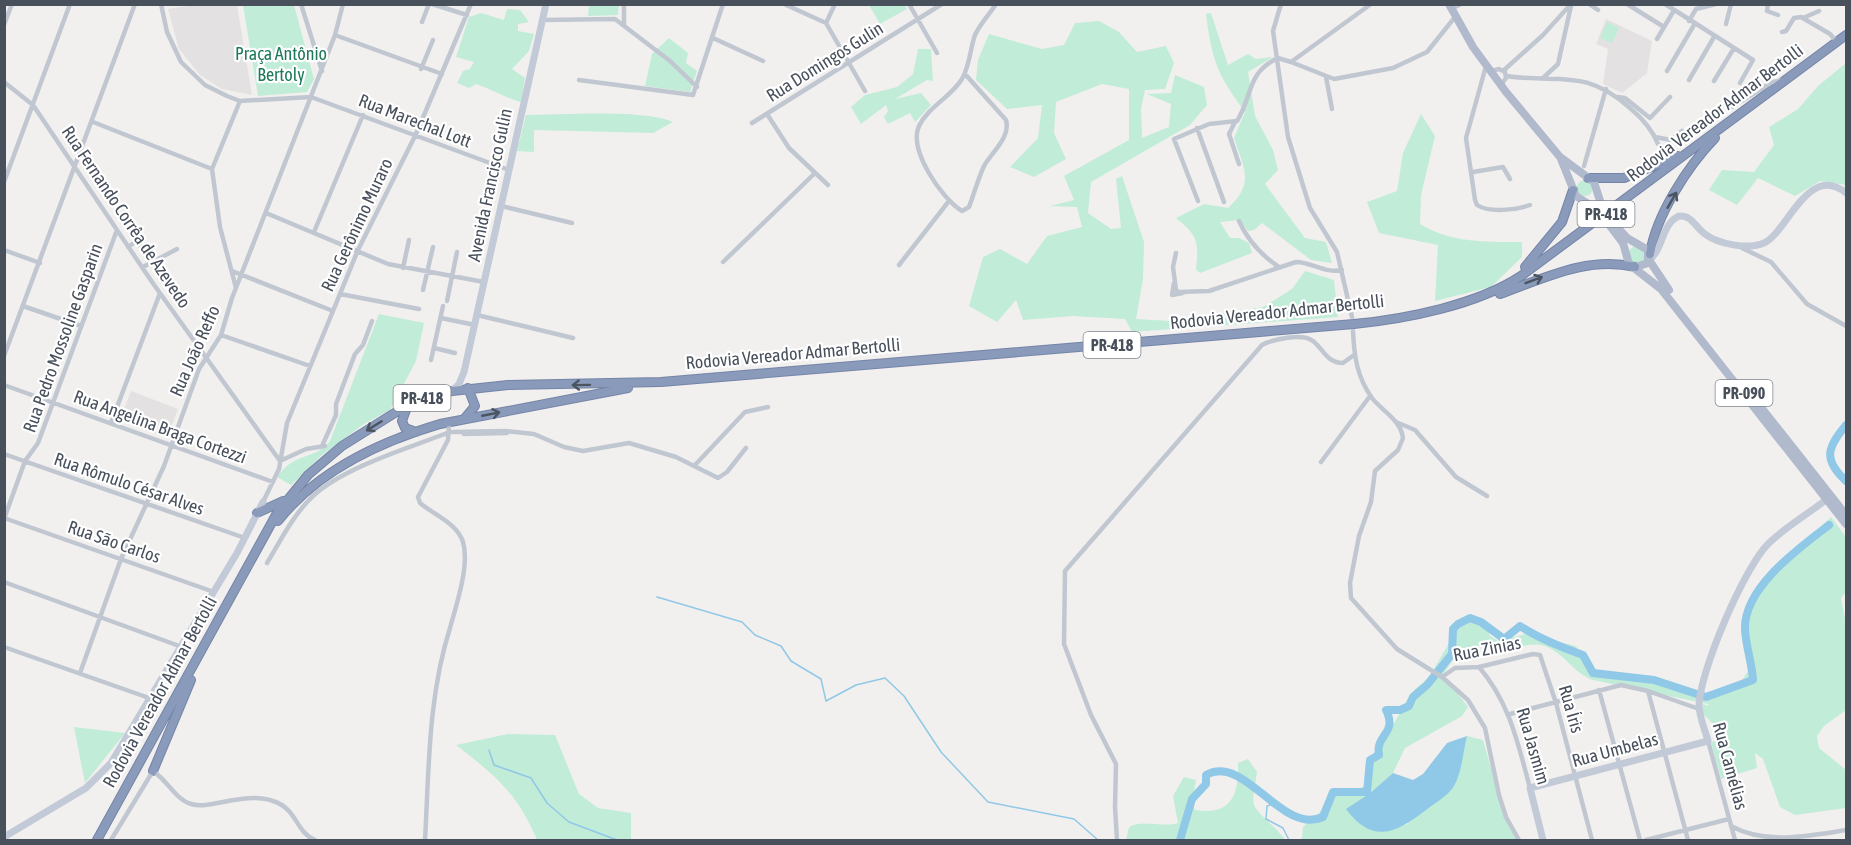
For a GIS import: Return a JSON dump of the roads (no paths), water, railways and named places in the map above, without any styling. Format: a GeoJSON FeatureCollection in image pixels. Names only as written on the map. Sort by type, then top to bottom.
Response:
{"type":"FeatureCollection","features":[{"type":"Feature","properties":{"kind":"highway","name":"Rodovia Vereador Admar Bertolli"},"geometry":{"type":"LineString","coordinates":[[98,840],[262,537],[290,495],[308,475],[334,453],[410,404],[468,388],[661,382],[1354,324],[1479,299],[1506,286],[1846,35]]}},
{"type":"Feature","properties":{"kind":"highway"},"geometry":{"type":"LineString","coordinates":[[1650,257],[1656,227],[1692,166],[1734,119]]}},
{"type":"Feature","properties":{"kind":"highway"},"geometry":{"type":"LineString","coordinates":[[1588,178],[1618,179],[1632,176],[1665,162],[1704,141]]}},
{"type":"Feature","properties":{"kind":"highway"},"geometry":{"type":"LineString","coordinates":[[1506,286],[1536,257],[1556,232],[1573,190]]}},
{"type":"Feature","properties":{"kind":"highway"},"geometry":{"type":"LineString","coordinates":[[1479,299],[1503,293],[1548,275],[1597,263],[1611,262],[1635,267]]}},
{"type":"Feature","properties":{"kind":"highway","name":"Rodovia Vereador Admar Bertolli"},"geometry":{"type":"LineString","coordinates":[[251,558],[281,517],[312,486],[353,459],[416,432],[450,427],[462,420],[661,382]]}},
{"type":"Feature","properties":{"kind":"highway"},"geometry":{"type":"LineString","coordinates":[[462,420],[471,414],[475,406],[468,388]]}},
{"type":"Feature","properties":{"kind":"highway"},"geometry":{"type":"LineString","coordinates":[[410,404],[402,422],[405,428],[416,432]]}},
{"type":"Feature","properties":{"kind":"highway"},"geometry":{"type":"LineString","coordinates":[[257,513],[271,508],[290,495]]}},
{"type":"Feature","properties":{"kind":"highway"},"geometry":{"type":"LineString","coordinates":[[263,502],[271,508]]}},
{"type":"Feature","properties":{"kind":"highway"},"geometry":{"type":"LineString","coordinates":[[153,771],[206,644]]}},
{"type":"Feature","properties":{"kind":"main road"},"geometry":{"type":"LineString","coordinates":[[1452,10],[1488,69],[1560,157],[1594,182],[1600,208],[1619,234],[1629,264],[1642,267],[1650,257],[1643,245],[1636,244],[1619,234]]}},
{"type":"Feature","properties":{"kind":"main road"},"geometry":{"type":"LineString","coordinates":[[1560,157],[1576,196],[1600,208]]}},
{"type":"Feature","properties":{"kind":"main road"},"geometry":{"type":"LineString","coordinates":[[1573,190],[1578,180],[1588,178]]}},
{"type":"Feature","properties":{"kind":"main road"},"geometry":{"type":"LineString","coordinates":[[1585,201],[1592,198],[1596,191]]}},
{"type":"Feature","properties":{"kind":"main road"},"geometry":{"type":"LineString","coordinates":[[1627,254],[1636,244]]}},
{"type":"Feature","properties":{"kind":"main road","name":"PR-090"},"geometry":{"type":"LineString","coordinates":[[1650,257],[1662,281],[1846,515]]}},
{"type":"Feature","properties":{"kind":"main road","name":"PR-090"},"geometry":{"type":"LineString","coordinates":[[1635,267],[1662,289],[1846,524]]}},
{"type":"Feature","properties":{"kind":"street"},"geometry":{"type":"LineString","coordinates":[[4,25],[12,4]]}},
{"type":"Feature","properties":{"kind":"street"},"geometry":{"type":"LineString","coordinates":[[4,183],[70,4]]}},
{"type":"Feature","properties":{"kind":"street"},"geometry":{"type":"LineString","coordinates":[[4,356],[135,4]]}},
{"type":"Feature","properties":{"kind":"street"},"geometry":{"type":"LineString","coordinates":[[161,4],[167,32],[181,62],[205,85],[240,101],[311,97]]}},
{"type":"Feature","properties":{"kind":"street"},"geometry":{"type":"LineString","coordinates":[[301,4],[322,70]]}},
{"type":"Feature","properties":{"kind":"street","name":"Rua João Reffo"},"geometry":{"type":"LineString","coordinates":[[80,673],[122,559],[171,445],[197,374],[221,334],[236,288],[335,35],[343,4]]}},
{"type":"Feature","properties":{"kind":"street"},"geometry":{"type":"LineString","coordinates":[[422,22],[431,4],[467,15]]}},
{"type":"Feature","properties":{"kind":"street","name":"Rua Gerônimo Muraro"},"geometry":{"type":"LineString","coordinates":[[263,502],[280,461],[284,431],[358,250],[416,134],[471,4]]}},
{"type":"Feature","properties":{"kind":"street","name":"Avenida Francisco Gulin"},"geometry":{"type":"LineString","coordinates":[[452,391],[459,384],[464,372],[546,4]]}},
{"type":"Feature","properties":{"kind":"street"},"geometry":{"type":"LineString","coordinates":[[624,4],[624,26]]}},
{"type":"Feature","properties":{"kind":"street"},"geometry":{"type":"LineString","coordinates":[[579,80],[690,96],[697,87],[723,4]]}},
{"type":"Feature","properties":{"kind":"street"},"geometry":{"type":"LineString","coordinates":[[784,4],[826,23],[865,91]]}},
{"type":"Feature","properties":{"kind":"street"},"geometry":{"type":"LineString","coordinates":[[826,23],[835,4]]}},
{"type":"Feature","properties":{"kind":"street"},"geometry":{"type":"LineString","coordinates":[[909,4],[937,53]]}},
{"type":"Feature","properties":{"kind":"street","name":"Rua Domingos Gulin"},"geometry":{"type":"LineString","coordinates":[[753,123],[848,61],[942,4]]}},
{"type":"Feature","properties":{"kind":"street"},"geometry":{"type":"LineString","coordinates":[[965,74],[1003,117],[1007,126],[1002,141],[985,165],[967,210],[962,211],[949,201],[923,160],[917,146],[917,132],[921,123],[955,89],[965,74],[975,36],[996,4]]}},
{"type":"Feature","properties":{"kind":"street"},"geometry":{"type":"LineString","coordinates":[[1281,4],[1273,31],[1287,137],[1310,208],[1331,240],[1342,267],[1352,317]]}},
{"type":"Feature","properties":{"kind":"street"},"geometry":{"type":"LineString","coordinates":[[1291,62],[1371,4]]}},
{"type":"Feature","properties":{"kind":"street"},"geometry":{"type":"LineString","coordinates":[[1239,164],[1229,134],[1258,72],[1265,65],[1278,58],[1326,77],[1338,78],[1377,72],[1414,60],[1431,48],[1452,10],[1461,4]]}},
{"type":"Feature","properties":{"kind":"street"},"geometry":{"type":"LineString","coordinates":[[1530,206],[1516,209],[1480,207],[1475,200],[1473,172],[1466,138],[1488,69],[1503,70],[1543,35],[1571,4]]}},
{"type":"Feature","properties":{"kind":"street"},"geometry":{"type":"LineString","coordinates":[[1543,78],[1558,64],[1571,4]]}},
{"type":"Feature","properties":{"kind":"street"},"geometry":{"type":"LineString","coordinates":[[1589,4],[1598,10]]}},
{"type":"Feature","properties":{"kind":"street"},"geometry":{"type":"LineString","coordinates":[[1627,4],[1664,27]]}},
{"type":"Feature","properties":{"kind":"street"},"geometry":{"type":"LineString","coordinates":[[1665,4],[1673,12],[1754,60],[1740,83]]}},
{"type":"Feature","properties":{"kind":"street"},"geometry":{"type":"LineString","coordinates":[[1689,21],[1698,8],[1716,4]]}},
{"type":"Feature","properties":{"kind":"street"},"geometry":{"type":"LineString","coordinates":[[1726,24],[1731,4]]}},
{"type":"Feature","properties":{"kind":"street"},"geometry":{"type":"LineString","coordinates":[[1768,4],[1767,11],[1778,15]]}},
{"type":"Feature","properties":{"kind":"street"},"geometry":{"type":"LineString","coordinates":[[1782,32],[1786,31],[1793,20],[1819,11]]}},
{"type":"Feature","properties":{"kind":"street"},"geometry":{"type":"LineString","coordinates":[[1658,39],[1673,12]]}},
{"type":"Feature","properties":{"kind":"street"},"geometry":{"type":"LineString","coordinates":[[542,20],[613,18],[670,61],[697,87]]}},
{"type":"Feature","properties":{"kind":"street"},"geometry":{"type":"LineString","coordinates":[[1803,18],[1830,34],[1837,42]]}},
{"type":"Feature","properties":{"kind":"street"},"geometry":{"type":"LineString","coordinates":[[1667,71],[1694,25]]}},
{"type":"Feature","properties":{"kind":"street"},"geometry":{"type":"LineString","coordinates":[[335,35],[421,69],[442,74]]}},
{"type":"Feature","properties":{"kind":"street"},"geometry":{"type":"LineString","coordinates":[[1689,80],[1714,37]]}},
{"type":"Feature","properties":{"kind":"street"},"geometry":{"type":"LineString","coordinates":[[713,38],[763,61]]}},
{"type":"Feature","properties":{"kind":"street"},"geometry":{"type":"LineString","coordinates":[[421,69],[433,40]]}},
{"type":"Feature","properties":{"kind":"street"},"geometry":{"type":"LineString","coordinates":[[1714,81],[1734,48]]}},
{"type":"Feature","properties":{"kind":"street"},"geometry":{"type":"LineString","coordinates":[[1503,70],[1506,76]]}},
{"type":"Feature","properties":{"kind":"street"},"geometry":{"type":"LineString","coordinates":[[1506,76],[1577,79],[1606,89],[1641,117],[1658,144]]}},
{"type":"Feature","properties":{"kind":"street"},"geometry":{"type":"LineString","coordinates":[[1501,85],[1506,76]]}},
{"type":"Feature","properties":{"kind":"street"},"geometry":{"type":"LineString","coordinates":[[1326,77],[1332,109]]}},
{"type":"Feature","properties":{"kind":"street"},"geometry":{"type":"LineString","coordinates":[[1732,107],[1772,82],[1787,80]]}},
{"type":"Feature","properties":{"kind":"street","name":"Rua Fernando Corrêa de Azevedo"},"geometry":{"type":"LineString","coordinates":[[4,82],[33,105],[76,166],[128,247],[280,461]]}},
{"type":"Feature","properties":{"kind":"street"},"geometry":{"type":"LineString","coordinates":[[1584,166],[1606,89]]}},
{"type":"Feature","properties":{"kind":"street","name":"Rua Marechal Lott"},"geometry":{"type":"LineString","coordinates":[[311,97],[509,170]]}},
{"type":"Feature","properties":{"kind":"street"},"geometry":{"type":"LineString","coordinates":[[1617,97],[1625,98],[1650,118],[1670,97]]}},
{"type":"Feature","properties":{"kind":"street"},"geometry":{"type":"LineString","coordinates":[[236,288],[220,227],[212,170],[240,101]]}},
{"type":"Feature","properties":{"kind":"street"},"geometry":{"type":"LineString","coordinates":[[767,114],[789,148],[828,185]]}},
{"type":"Feature","properties":{"kind":"street"},"geometry":{"type":"LineString","coordinates":[[314,232],[363,115]]}},
{"type":"Feature","properties":{"kind":"street"},"geometry":{"type":"LineString","coordinates":[[93,122],[212,170]]}},
{"type":"Feature","properties":{"kind":"street"},"geometry":{"type":"LineString","coordinates":[[1198,201],[1174,139],[1213,123],[1234,122]]}},
{"type":"Feature","properties":{"kind":"street"},"geometry":{"type":"LineString","coordinates":[[1197,128],[1224,202]]}},
{"type":"Feature","properties":{"kind":"street"},"geometry":{"type":"LineString","coordinates":[[1655,137],[1671,140],[1682,131]]}},
{"type":"Feature","properties":{"kind":"street"},"geometry":{"type":"LineString","coordinates":[[1473,172],[1503,167],[1510,179]]}},
{"type":"Feature","properties":{"kind":"street"},"geometry":{"type":"LineString","coordinates":[[723,262],[815,173]]}},
{"type":"Feature","properties":{"kind":"street"},"geometry":{"type":"LineString","coordinates":[[1728,243],[1765,243],[1797,203],[1818,189],[1835,187],[1846,194]]}},
{"type":"Feature","properties":{"kind":"street"},"geometry":{"type":"LineString","coordinates":[[899,265],[949,201]]}},
{"type":"Feature","properties":{"kind":"street"},"geometry":{"type":"LineString","coordinates":[[501,206],[572,223]]}},
{"type":"Feature","properties":{"kind":"street"},"geometry":{"type":"LineString","coordinates":[[266,213],[403,268],[484,282]]}},
{"type":"Feature","properties":{"kind":"street"},"geometry":{"type":"LineString","coordinates":[[1650,257],[1658,248],[1671,221],[1683,215],[1691,219],[1707,235],[1766,259],[1786,277],[1807,304],[1846,327]]}},
{"type":"Feature","properties":{"kind":"street"},"geometry":{"type":"LineString","coordinates":[[1239,221],[1245,235],[1260,253],[1279,267]]}},
{"type":"Feature","properties":{"kind":"street","name":"Rua Pedro Mossoline Gasparin"},"geometry":{"type":"LineString","coordinates":[[5,519],[25,461],[38,443],[117,231]]}},
{"type":"Feature","properties":{"kind":"street"},"geometry":{"type":"LineString","coordinates":[[403,268],[409,240]]}},
{"type":"Feature","properties":{"kind":"street"},"geometry":{"type":"LineString","coordinates":[[128,247],[137,241],[151,262]]}},
{"type":"Feature","properties":{"kind":"street"},"geometry":{"type":"LineString","coordinates":[[423,290],[433,247]]}},
{"type":"Feature","properties":{"kind":"street"},"geometry":{"type":"LineString","coordinates":[[143,267],[177,249]]}},
{"type":"Feature","properties":{"kind":"street"},"geometry":{"type":"LineString","coordinates":[[4,250],[40,263]]}},
{"type":"Feature","properties":{"kind":"street"},"geometry":{"type":"LineString","coordinates":[[431,360],[458,252]]}},
{"type":"Feature","properties":{"kind":"street"},"geometry":{"type":"LineString","coordinates":[[1176,253],[1172,296],[1186,292],[1209,291],[1279,267],[1301,262],[1328,270],[1342,267]]}},
{"type":"Feature","properties":{"kind":"street"},"geometry":{"type":"LineString","coordinates":[[232,271],[333,311]]}},
{"type":"Feature","properties":{"kind":"street"},"geometry":{"type":"LineString","coordinates":[[111,423],[160,292]]}},
{"type":"Feature","properties":{"kind":"street"},"geometry":{"type":"LineString","coordinates":[[340,294],[419,309]]}},
{"type":"Feature","properties":{"kind":"street"},"geometry":{"type":"LineString","coordinates":[[23,306],[81,326]]}},
{"type":"Feature","properties":{"kind":"street"},"geometry":{"type":"LineString","coordinates":[[477,315],[573,338]]}},
{"type":"Feature","properties":{"kind":"street"},"geometry":{"type":"LineString","coordinates":[[441,318],[475,326]]}},
{"type":"Feature","properties":{"kind":"street"},"geometry":{"type":"LineString","coordinates":[[280,461],[301,451],[323,446],[336,415],[336,404],[355,354],[363,345],[372,321]]}},
{"type":"Feature","properties":{"kind":"street"},"geometry":{"type":"LineString","coordinates":[[1353,331],[1354,355],[1359,376],[1370,396],[1396,422],[1403,434],[1398,450],[1375,471],[1371,502],[1359,536],[1350,593],[1356,606],[1393,646],[1438,674],[1468,700],[1485,728],[1499,795],[1506,817],[1519,840]]}},
{"type":"Feature","properties":{"kind":"street"},"geometry":{"type":"LineString","coordinates":[[221,334],[310,366]]}},
{"type":"Feature","properties":{"kind":"street"},"geometry":{"type":"LineString","coordinates":[[1117,840],[1114,807],[1118,781],[1116,764],[1090,711],[1064,644],[1065,572],[1262,345],[1273,340],[1305,338],[1313,341],[1334,362],[1343,363],[1354,355]]}},
{"type":"Feature","properties":{"kind":"street"},"geometry":{"type":"LineString","coordinates":[[434,348],[455,353]]}},
{"type":"Feature","properties":{"kind":"street","name":"Avenida Francisco Gulin"},"geometry":{"type":"LineString","coordinates":[[464,372],[468,388]]}},
{"type":"Feature","properties":{"kind":"street","name":"Rua Angelina Braga Cortezzi"},"geometry":{"type":"LineString","coordinates":[[4,385],[273,482]]}},
{"type":"Feature","properties":{"kind":"street"},"geometry":{"type":"LineString","coordinates":[[1321,462],[1370,396]]}},
{"type":"Feature","properties":{"kind":"street"},"geometry":{"type":"LineString","coordinates":[[694,465],[745,412],[768,407]]}},
{"type":"Feature","properties":{"kind":"street"},"geometry":{"type":"LineString","coordinates":[[1396,422],[1415,430],[1456,477],[1487,496]]}},
{"type":"Feature","properties":{"kind":"street"},"geometry":{"type":"LineString","coordinates":[[425,840],[431,716],[448,633],[459,593],[464,548],[455,530],[420,503],[418,497],[439,460],[450,427]]}},
{"type":"Feature","properties":{"kind":"street"},"geometry":{"type":"LineString","coordinates":[[267,564],[293,520],[319,491],[376,460],[450,427],[479,433],[519,432],[539,435],[576,450],[596,450],[618,443],[629,443],[694,465],[720,477],[746,448]]}},
{"type":"Feature","properties":{"kind":"street","name":"Rua Rômulo César Alves"},"geometry":{"type":"LineString","coordinates":[[4,454],[245,538]]}},
{"type":"Feature","properties":{"kind":"street","name":"Rua Camélias"},"geometry":{"type":"LineString","coordinates":[[1735,840],[1699,709],[1701,695],[1722,629],[1759,556],[1778,535],[1827,499]]}},
{"type":"Feature","properties":{"kind":"street"},"geometry":{"type":"LineString","coordinates":[[4,837],[98,779],[120,752],[245,538],[263,502]]}},
{"type":"Feature","properties":{"kind":"street","name":"Rua São Carlos"},"geometry":{"type":"LineString","coordinates":[[5,519],[214,592]]}},
{"type":"Feature","properties":{"kind":"street"},"geometry":{"type":"LineString","coordinates":[[4,582],[182,647]]}},
{"type":"Feature","properties":{"kind":"street"},"geometry":{"type":"LineString","coordinates":[[4,646],[152,699]]}},
{"type":"Feature","properties":{"kind":"street","name":"Rua Zinias"},"geometry":{"type":"LineString","coordinates":[[1438,674],[1455,668],[1479,667],[1533,654],[1540,655]]}},
{"type":"Feature","properties":{"kind":"street","name":"Rua Íris"},"geometry":{"type":"LineString","coordinates":[[1540,655],[1556,703],[1592,840]]}},
{"type":"Feature","properties":{"kind":"street","name":"Rua Jasmim"},"geometry":{"type":"LineString","coordinates":[[1479,667],[1501,694],[1510,714],[1543,840]]}},
{"type":"Feature","properties":{"kind":"street"},"geometry":{"type":"LineString","coordinates":[[1510,714],[1621,685],[1648,691],[1699,709]]}},
{"type":"Feature","properties":{"kind":"street"},"geometry":{"type":"LineString","coordinates":[[1599,690],[1640,840]]}},
{"type":"Feature","properties":{"kind":"street"},"geometry":{"type":"LineString","coordinates":[[1648,691],[1688,840]]}},
{"type":"Feature","properties":{"kind":"street","name":"Rua Umbelas"},"geometry":{"type":"LineString","coordinates":[[1530,788],[1708,741]]}},
{"type":"Feature","properties":{"kind":"street"},"geometry":{"type":"LineString","coordinates":[[111,840],[153,771],[165,779],[181,798],[193,805],[251,798],[282,805],[293,813],[304,833],[315,840]]}},
{"type":"Feature","properties":{"kind":"street"},"geometry":{"type":"LineString","coordinates":[[1646,840],[1729,819]]}},
{"type":"Feature","properties":{"kind":"street"},"geometry":{"type":"LineString","coordinates":[[1731,826],[1744,835],[1781,840],[1846,830]]}},
{"type":"Feature","properties":{"kind":"water"},"geometry":{"type":"Polygon","coordinates":[[[1467,736],[1459,774],[1452,789],[1442,799],[1405,825],[1385,832],[1375,831],[1366,828],[1346,809],[1369,794],[1393,773],[1413,780],[1423,774],[1447,743],[1467,736]]]}},
{"type":"Feature","properties":{"kind":"waterway"},"geometry":{"type":"LineString","coordinates":[[1846,425],[1835,440],[1830,453],[1833,466],[1846,481]]}},
{"type":"Feature","properties":{"kind":"waterway"},"geometry":{"type":"LineString","coordinates":[[1180,840],[1192,799],[1206,784],[1206,775],[1221,771],[1235,775],[1278,806],[1293,815],[1308,820],[1323,817],[1333,792],[1367,792],[1370,760],[1379,755],[1380,742],[1388,729],[1389,718],[1386,710],[1400,710],[1409,706],[1413,697],[1427,685],[1452,654],[1453,629],[1470,618],[1481,622],[1504,639],[1520,626],[1535,635],[1583,655],[1593,673],[1654,680],[1706,697],[1753,680],[1745,630],[1747,614],[1753,599],[1775,570],[1829,525]]}},
{"type":"Feature","properties":{"kind":"waterway"},"geometry":{"type":"LineString","coordinates":[[657,597],[742,622],[755,635],[781,646],[791,661],[821,679],[826,701],[856,685],[885,678],[904,696],[941,752],[988,802],[1074,819],[1098,840]]}},
{"type":"Feature","properties":{"kind":"waterway"},"geometry":{"type":"LineString","coordinates":[[489,750],[494,765],[531,778],[547,803],[569,822],[617,840]]}},
{"type":"Feature","properties":{"kind":"waterway"},"geometry":{"type":"LineString","coordinates":[[1273,804],[1267,806],[1266,819],[1283,828],[1289,840]]}},
{"type":"Feature","properties":{"kind":"park label","name":"Praça Antônio Bertoly"},"geometry":{"type":"Point","coordinates":[281,64]}}]}
